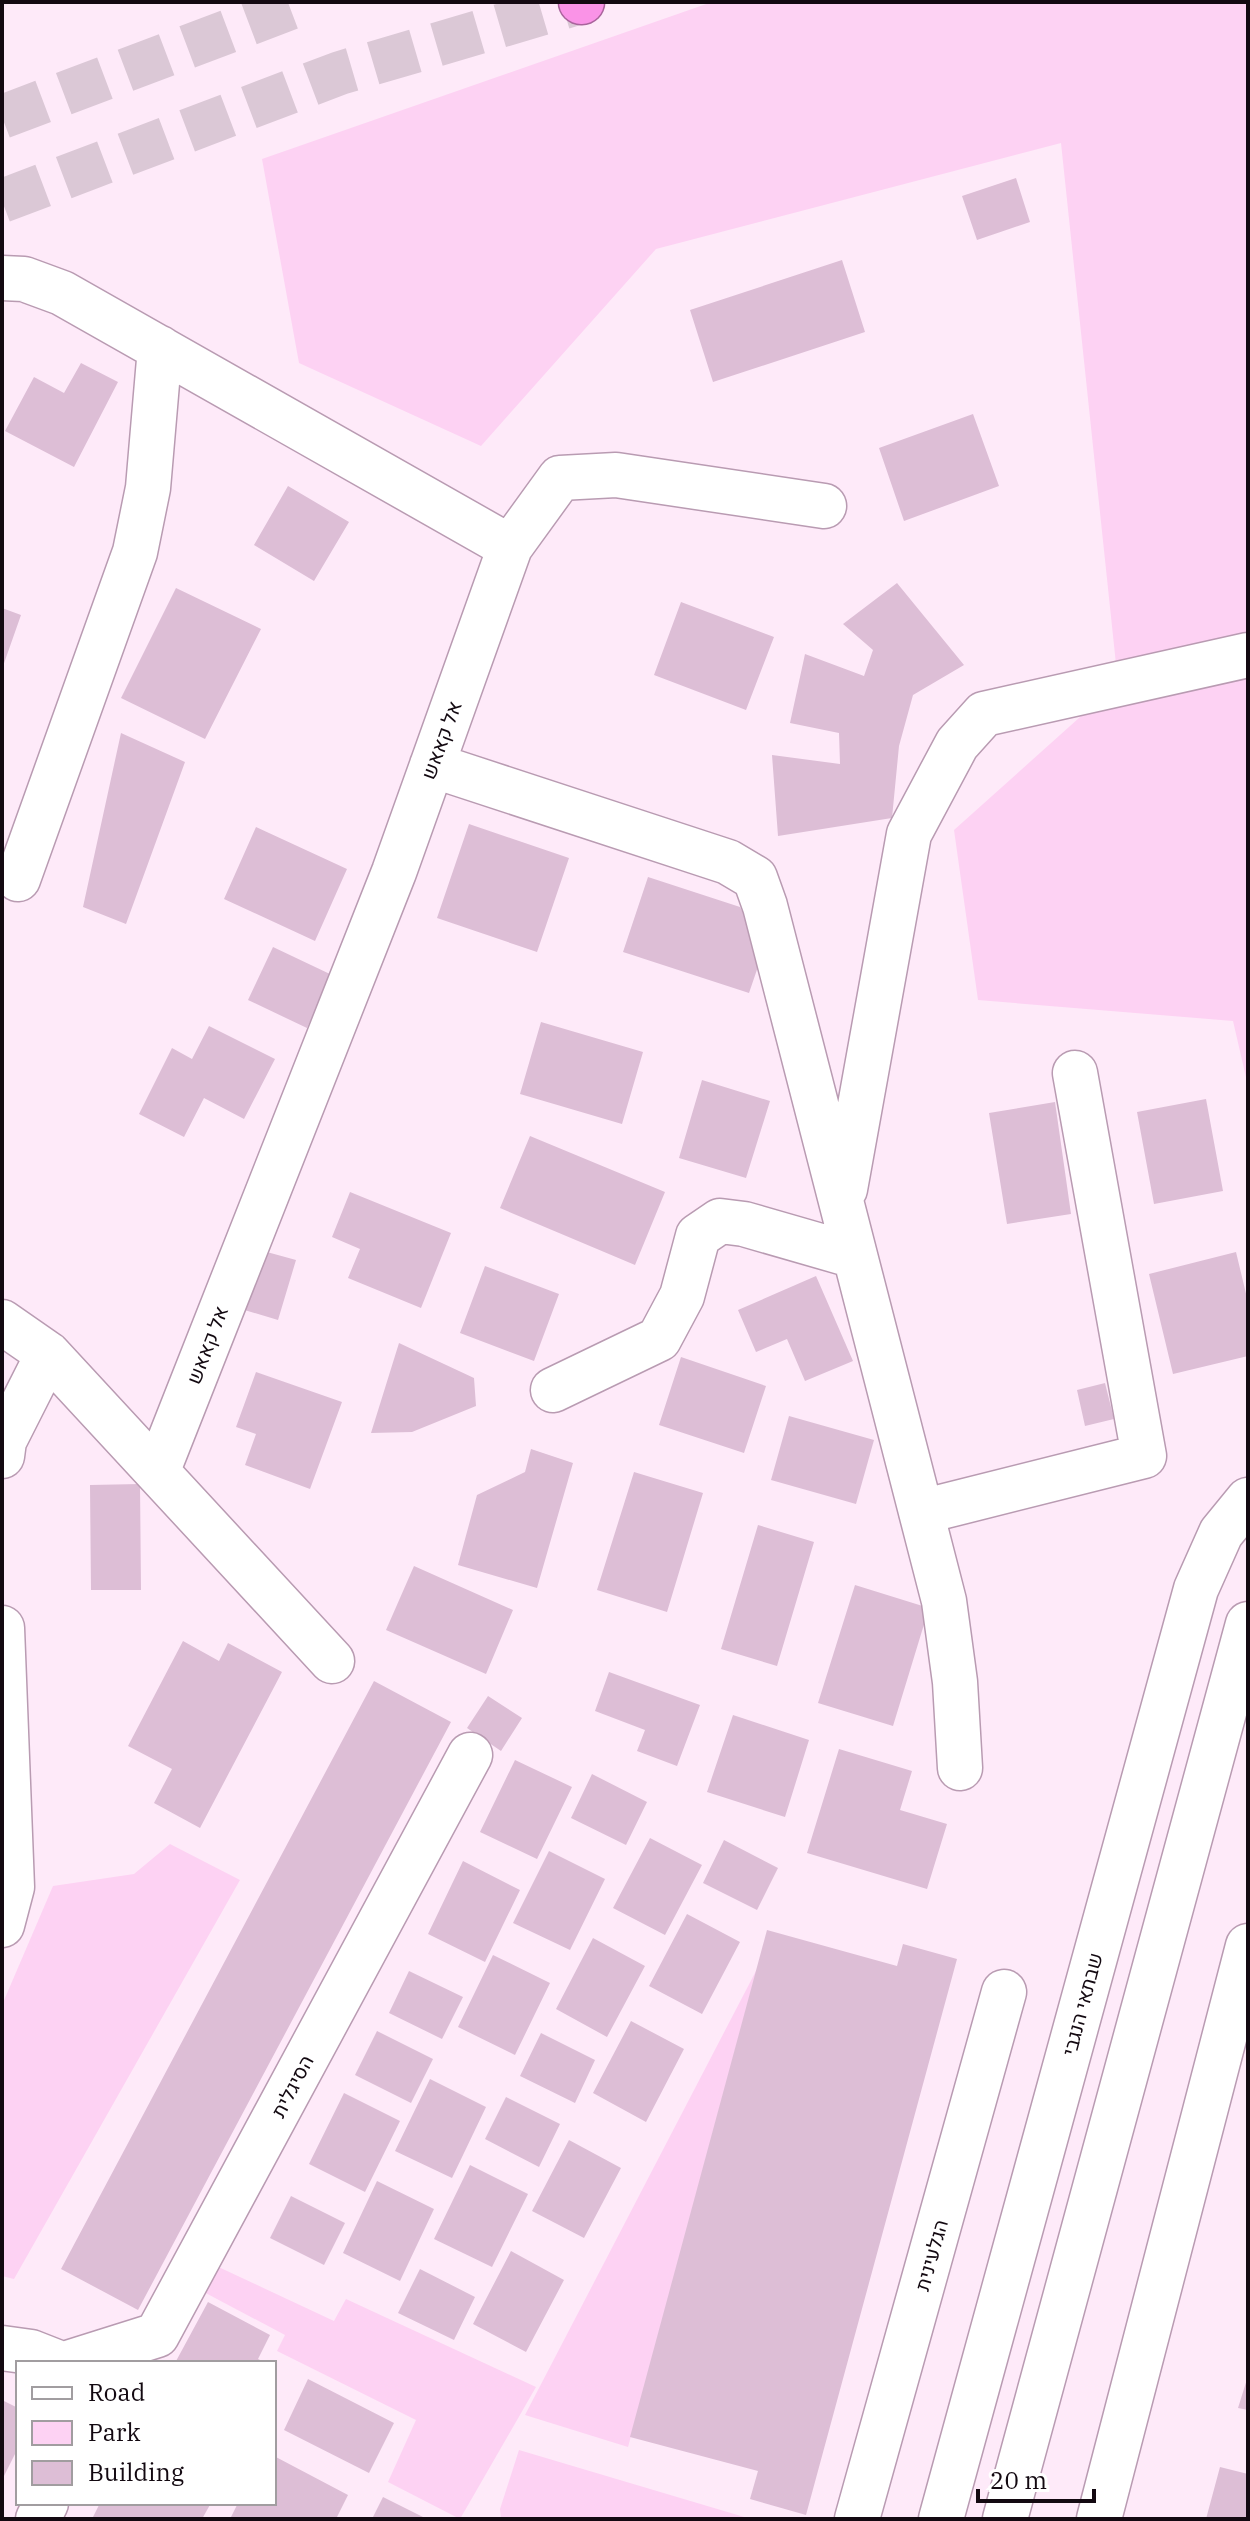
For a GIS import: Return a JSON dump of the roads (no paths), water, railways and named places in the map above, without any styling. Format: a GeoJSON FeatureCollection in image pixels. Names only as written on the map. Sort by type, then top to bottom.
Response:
{"type":"FeatureCollection","features":[{"type":"Feature","properties":{"kind":"street"},"geometry":{"type":"LineString","coordinates":[[2,278],[24,279],[62,293],[510,547]]}},
{"type":"Feature","properties":{"kind":"street"},"geometry":{"type":"LineString","coordinates":[[18,879],[135,552],[148,488],[160,348]]}},
{"type":"Feature","properties":{"kind":"street","name":"אל קאאש"},"geometry":{"type":"LineString","coordinates":[[158,1470],[388,886],[510,547],[560,478],[616,475],[824,506]]}},
{"type":"Feature","properties":{"kind":"street"},"geometry":{"type":"LineString","coordinates":[[842,1205],[909,834],[957,744],[984,714],[1248,655]]}},
{"type":"Feature","properties":{"kind":"street"},"geometry":{"type":"LineString","coordinates":[[432,765],[728,862],[755,878],[765,906],[944,1601],[955,1682],[960,1768]]}},
{"type":"Feature","properties":{"kind":"street"},"geometry":{"type":"LineString","coordinates":[[921,1512],[1144,1456],[1075,1073]]}},
{"type":"Feature","properties":{"kind":"street"},"geometry":{"type":"LineString","coordinates":[[553,1390],[659,1339],[682,1296],[698,1236],[720,1221],[744,1224],[855,1256]]}},
{"type":"Feature","properties":{"kind":"street"},"geometry":{"type":"LineString","coordinates":[[2,1322],[48,1354],[332,1661]]}},
{"type":"Feature","properties":{"kind":"street"},"geometry":{"type":"LineString","coordinates":[[2,1456],[4,1441],[48,1354]]}},
{"type":"Feature","properties":{"kind":"street","name":"שבתאי הנגבי"},"geometry":{"type":"LineString","coordinates":[[941,2519],[1196,1589],[1221,1533],[1248,1500]]}},
{"type":"Feature","properties":{"kind":"street"},"geometry":{"type":"LineString","coordinates":[[2,1628],[12,1887],[2,1925]]}},
{"type":"Feature","properties":{"kind":"street"},"geometry":{"type":"LineString","coordinates":[[1005,2519],[1247,1633]]}},
{"type":"Feature","properties":{"kind":"street","name":"הסיגלית"},"geometry":{"type":"LineString","coordinates":[[74,2361],[157,2335],[470,1755]]}},
{"type":"Feature","properties":{"kind":"street"},"geometry":{"type":"LineString","coordinates":[[1099,2519],[1248,1946]]}},
{"type":"Feature","properties":{"kind":"street","name":"הגלעינית"},"geometry":{"type":"LineString","coordinates":[[857,2519],[1004,1992]]}},
{"type":"Feature","properties":{"kind":"street"},"geometry":{"type":"LineString","coordinates":[[2,2348],[31,2352],[54,2361]]}},
{"type":"Feature","properties":{"kind":"tunnel"},"geometry":{"type":"LineString","coordinates":[[2,117],[306,2]]}},
{"type":"Feature","properties":{"kind":"tunnel"},"geometry":{"type":"LineString","coordinates":[[2,201],[340,73],[581,2]]}}]}
